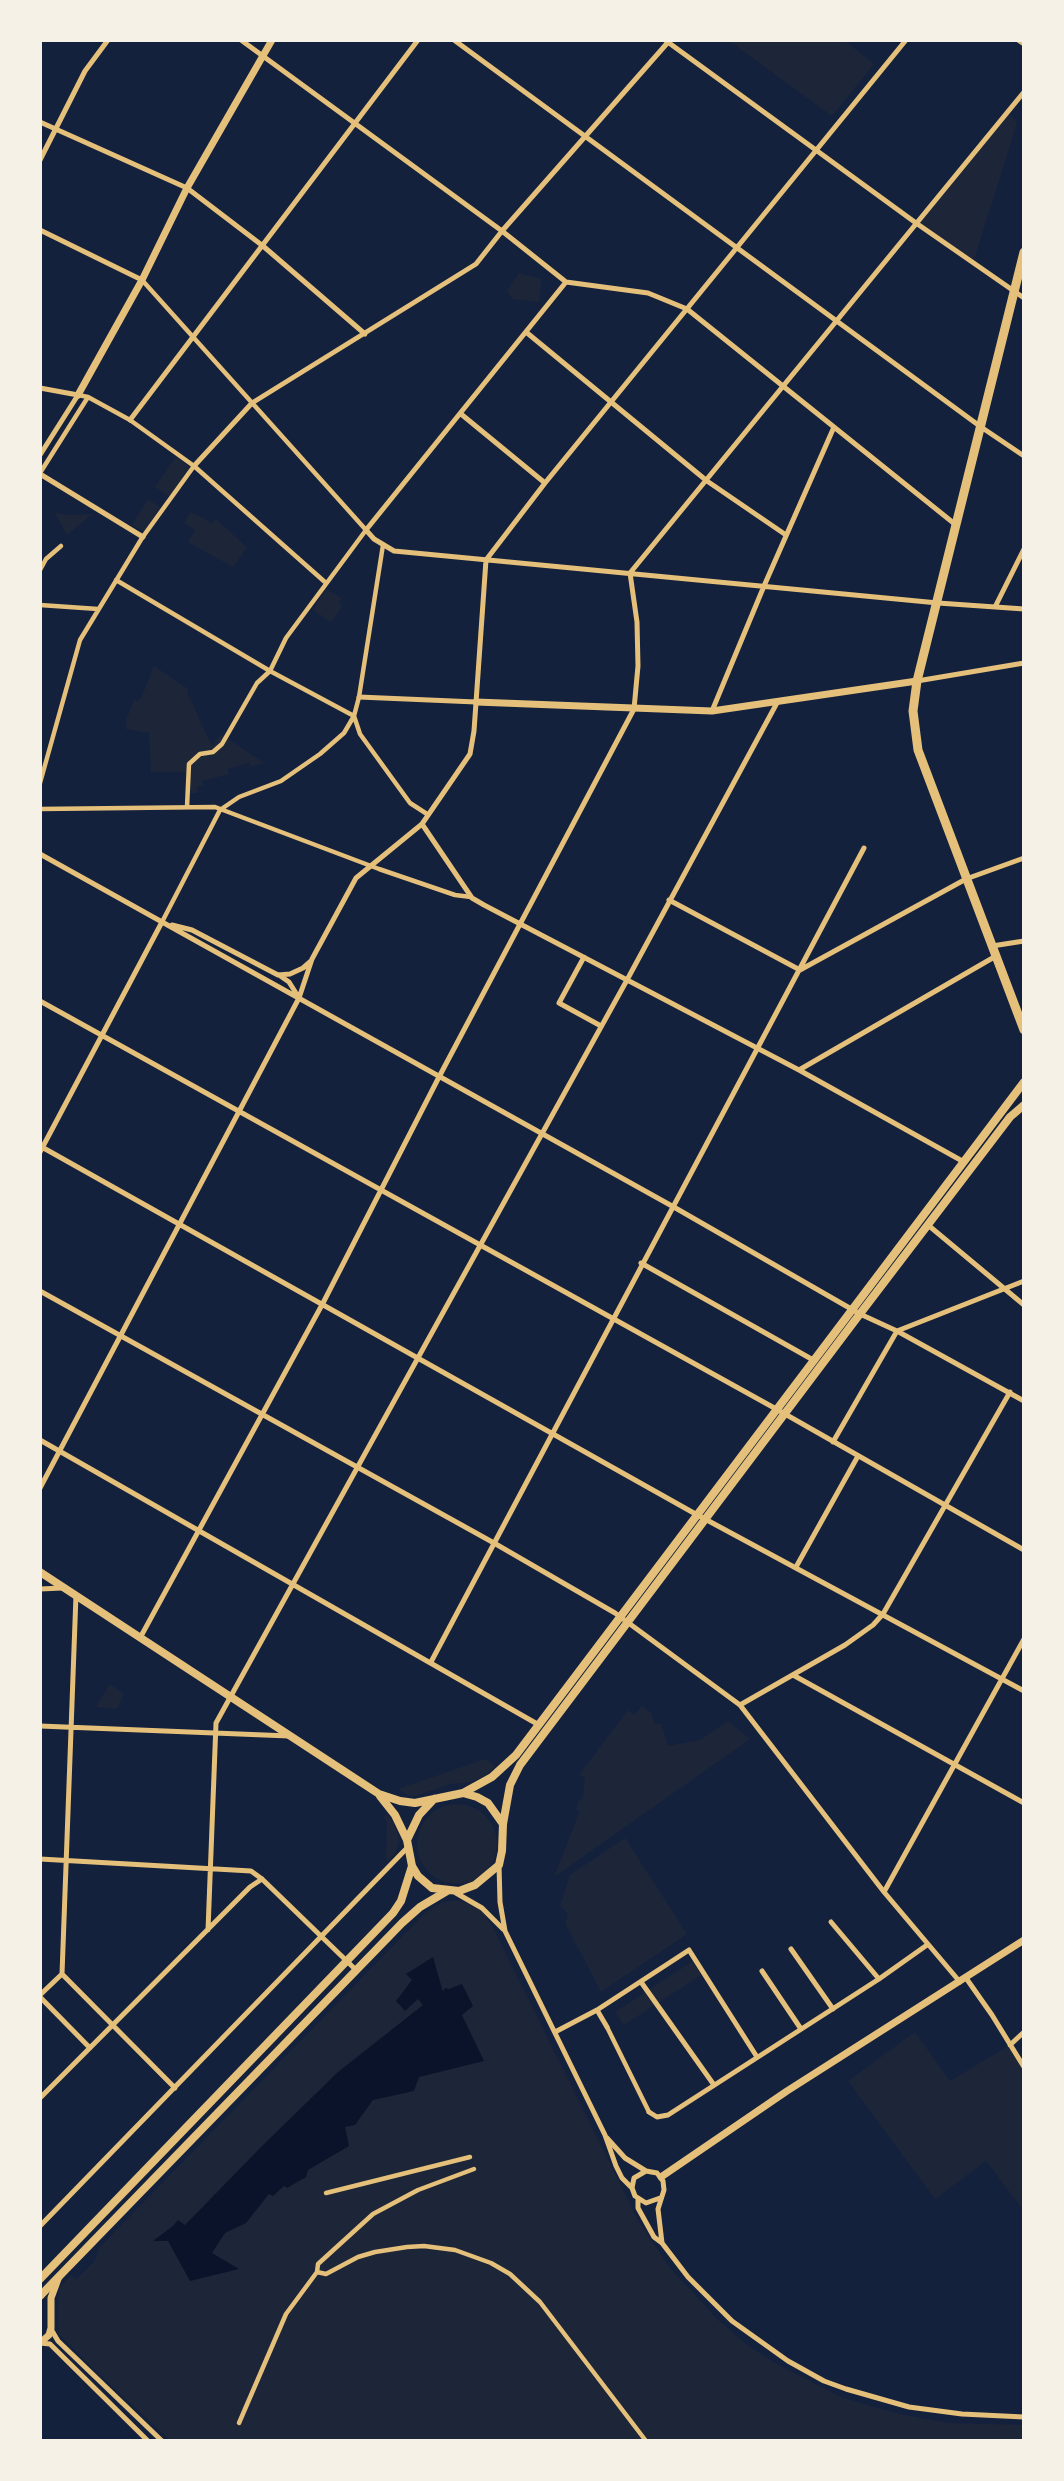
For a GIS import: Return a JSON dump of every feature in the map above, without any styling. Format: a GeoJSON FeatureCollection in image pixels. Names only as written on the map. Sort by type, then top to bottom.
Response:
{"type":"FeatureCollection","features":[{"type":"Feature","properties":{"kind":"main road"},"geometry":{"type":"LineString","coordinates":[[1024,252],[917,681],[913,711],[918,750],[1024,1030]]}},
{"type":"Feature","properties":{"kind":"main road"},"geometry":{"type":"LineString","coordinates":[[42,2287],[59,2277],[413,1913],[450,1891],[475,1885],[499,1865],[509,1789],[515,1774],[625,1620],[1024,1082]]}},
{"type":"Feature","properties":{"kind":"main road"},"geometry":{"type":"LineString","coordinates":[[781,1412],[815,1361],[928,1225],[1010,1117],[1024,1105]]}},
{"type":"Feature","properties":{"kind":"main road"},"geometry":{"type":"LineString","coordinates":[[40,1572],[379,1794],[415,1803],[463,1793],[500,1771],[516,1755],[625,1620]]}},
{"type":"Feature","properties":{"kind":"main road"},"geometry":{"type":"LineString","coordinates":[[463,1793],[488,1803],[503,1824]]}},
{"type":"Feature","properties":{"kind":"main road"},"geometry":{"type":"LineString","coordinates":[[379,1794],[396,1815],[412,1866],[432,1888],[450,1891]]}},
{"type":"Feature","properties":{"kind":"main road"},"geometry":{"type":"LineString","coordinates":[[407,1844],[419,1815],[434,1799]]}},
{"type":"Feature","properties":{"kind":"main road"},"geometry":{"type":"LineString","coordinates":[[42,2287],[51,2267],[401,1902],[412,1866]]}},
{"type":"Feature","properties":{"kind":"street"},"geometry":{"type":"LineString","coordinates":[[40,160],[85,71],[108,40]]}},
{"type":"Feature","properties":{"kind":"street"},"geometry":{"type":"LineString","coordinates":[[241,40],[502,231],[566,282],[648,293],[687,309],[957,526]]}},
{"type":"Feature","properties":{"kind":"street"},"geometry":{"type":"LineString","coordinates":[[40,455],[78,395],[142,280],[187,188],[272,40]]}},
{"type":"Feature","properties":{"kind":"street"},"geometry":{"type":"LineString","coordinates":[[130,420],[418,40]]}},
{"type":"Feature","properties":{"kind":"street"},"geometry":{"type":"LineString","coordinates":[[454,40],[1024,456]]}},
{"type":"Feature","properties":{"kind":"street"},"geometry":{"type":"LineString","coordinates":[[40,1488],[299,999],[312,959],[356,878],[422,824],[470,754],[486,560],[545,483],[906,40]]}},
{"type":"Feature","properties":{"kind":"street"},"geometry":{"type":"LineString","coordinates":[[1018,40],[1024,44]]}},
{"type":"Feature","properties":{"kind":"street"},"geometry":{"type":"LineString","coordinates":[[40,783],[80,640],[143,537],[194,466],[252,402],[476,264],[668,41],[916,223],[1024,298]]}},
{"type":"Feature","properties":{"kind":"street"},"geometry":{"type":"LineString","coordinates":[[140,1638],[323,1303],[519,924],[634,709],[638,666],[637,622],[630,573],[1024,92]]}},
{"type":"Feature","properties":{"kind":"street"},"geometry":{"type":"LineString","coordinates":[[40,122],[187,188],[263,246],[365,334]]}},
{"type":"Feature","properties":{"kind":"street"},"geometry":{"type":"LineString","coordinates":[[40,230],[142,280],[373,539],[394,551],[1024,609]]}},
{"type":"Feature","properties":{"kind":"street"},"geometry":{"type":"LineString","coordinates":[[187,807],[189,764],[200,754],[213,752],[222,744],[257,683],[270,671],[286,638],[326,583],[566,282]]}},
{"type":"Feature","properties":{"kind":"street"},"geometry":{"type":"LineString","coordinates":[[526,332],[707,481],[786,535]]}},
{"type":"Feature","properties":{"kind":"street"},"geometry":{"type":"LineString","coordinates":[[40,388],[88,397],[130,420],[194,466],[326,583]]}},
{"type":"Feature","properties":{"kind":"street"},"geometry":{"type":"LineString","coordinates":[[88,397],[40,473],[143,537]]}},
{"type":"Feature","properties":{"kind":"street"},"geometry":{"type":"LineString","coordinates":[[461,414],[545,483]]}},
{"type":"Feature","properties":{"kind":"street"},"geometry":{"type":"LineString","coordinates":[[712,711],[835,427]]}},
{"type":"Feature","properties":{"kind":"street"},"geometry":{"type":"LineString","coordinates":[[383,545],[354,716],[344,733],[320,754],[281,781],[239,797],[220,810],[41,1149],[323,1303],[702,1517],[1024,1691]]}},
{"type":"Feature","properties":{"kind":"street"},"geometry":{"type":"LineString","coordinates":[[40,569],[46,559],[61,546]]}},
{"type":"Feature","properties":{"kind":"street"},"geometry":{"type":"LineString","coordinates":[[995,607],[1024,549]]}},
{"type":"Feature","properties":{"kind":"street"},"geometry":{"type":"LineString","coordinates":[[116,580],[270,671],[354,716],[360,734],[410,803],[427,814]]}},
{"type":"Feature","properties":{"kind":"street"},"geometry":{"type":"LineString","coordinates":[[40,605],[98,609]]}},
{"type":"Feature","properties":{"kind":"street"},"geometry":{"type":"LineString","coordinates":[[359,697],[712,711],[1024,663]]}},
{"type":"Feature","properties":{"kind":"street"},"geometry":{"type":"LineString","coordinates":[[208,1930],[216,1723],[229,1695],[627,980],[778,701]]}},
{"type":"Feature","properties":{"kind":"street"},"geometry":{"type":"LineString","coordinates":[[40,756],[47,757]]}},
{"type":"Feature","properties":{"kind":"street"},"geometry":{"type":"LineString","coordinates":[[40,809],[215,807],[455,895],[472,898],[799,1070],[964,1162]]}},
{"type":"Feature","properties":{"kind":"street"},"geometry":{"type":"LineString","coordinates":[[422,824],[472,898]]}},
{"type":"Feature","properties":{"kind":"street"},"geometry":{"type":"LineString","coordinates":[[431,1662],[864,848]]}},
{"type":"Feature","properties":{"kind":"street"},"geometry":{"type":"LineString","coordinates":[[40,854],[672,1206],[856,1312],[897,1331],[1024,1401]]}},
{"type":"Feature","properties":{"kind":"street"},"geometry":{"type":"LineString","coordinates":[[800,970],[967,879],[1024,858]]}},
{"type":"Feature","properties":{"kind":"street"},"geometry":{"type":"LineString","coordinates":[[669,900],[800,970]]}},
{"type":"Feature","properties":{"kind":"street"},"geometry":{"type":"LineString","coordinates":[[162,922],[192,930],[278,975],[289,982],[299,999]]}},
{"type":"Feature","properties":{"kind":"street"},"geometry":{"type":"LineString","coordinates":[[992,946],[1024,941]]}},
{"type":"Feature","properties":{"kind":"street"},"geometry":{"type":"LineString","coordinates":[[799,1070],[996,956]]}},
{"type":"Feature","properties":{"kind":"street"},"geometry":{"type":"LineString","coordinates":[[584,957],[559,1003],[601,1026]]}},
{"type":"Feature","properties":{"kind":"street"},"geometry":{"type":"LineString","coordinates":[[278,975],[290,974],[303,968],[312,959]]}},
{"type":"Feature","properties":{"kind":"street"},"geometry":{"type":"LineString","coordinates":[[40,1001],[781,1412],[1024,1550]]}},
{"type":"Feature","properties":{"kind":"street"},"geometry":{"type":"LineString","coordinates":[[928,1225],[1024,1305]]}},
{"type":"Feature","properties":{"kind":"street"},"geometry":{"type":"LineString","coordinates":[[642,1264],[815,1361]]}},
{"type":"Feature","properties":{"kind":"street"},"geometry":{"type":"LineString","coordinates":[[833,1442],[897,1331],[1024,1282]]}},
{"type":"Feature","properties":{"kind":"street"},"geometry":{"type":"LineString","coordinates":[[40,1290],[494,1543],[625,1620],[740,1705],[884,1892],[927,1945],[963,1980],[1024,2067]]}},
{"type":"Feature","properties":{"kind":"street"},"geometry":{"type":"LineString","coordinates":[[740,1705],[845,1645],[873,1625],[883,1614],[1010,1392]]}},
{"type":"Feature","properties":{"kind":"street"},"geometry":{"type":"LineString","coordinates":[[40,1440],[540,1725]]}},
{"type":"Feature","properties":{"kind":"street"},"geometry":{"type":"LineString","coordinates":[[796,1567],[858,1456]]}},
{"type":"Feature","properties":{"kind":"street"},"geometry":{"type":"LineString","coordinates":[[40,1589],[64,1587]]}},
{"type":"Feature","properties":{"kind":"street"},"geometry":{"type":"LineString","coordinates":[[76,1595],[62,1974],[40,1996],[90,2048]]}},
{"type":"Feature","properties":{"kind":"street"},"geometry":{"type":"LineString","coordinates":[[884,1892],[1024,1639]]}},
{"type":"Feature","properties":{"kind":"street"},"geometry":{"type":"LineString","coordinates":[[793,1675],[1024,1803]]}},
{"type":"Feature","properties":{"kind":"street"},"geometry":{"type":"LineString","coordinates":[[40,1726],[292,1736]]}},
{"type":"Feature","properties":{"kind":"street"},"geometry":{"type":"LineString","coordinates":[[40,2226],[322,1937],[407,1844]]}},
{"type":"Feature","properties":{"kind":"street"},"geometry":{"type":"LineString","coordinates":[[40,1859],[251,1871],[356,1970]]}},
{"type":"Feature","properties":{"kind":"street"},"geometry":{"type":"LineString","coordinates":[[499,1865],[500,1902],[505,1931],[605,2135],[612,2158],[622,2178],[638,2199],[638,2208],[643,2219],[654,2237],[662,2243],[688,2277],[732,2320],[788,2361],[824,2381],[871,2398],[909,2407],[962,2414],[1024,2417]]}},
{"type":"Feature","properties":{"kind":"street"},"geometry":{"type":"LineString","coordinates":[[40,2098],[250,1887],[262,1879]]}},
{"type":"Feature","properties":{"kind":"street"},"geometry":{"type":"LineString","coordinates":[[450,1891],[482,1908],[505,1931]]}},
{"type":"Feature","properties":{"kind":"street"},"geometry":{"type":"LineString","coordinates":[[831,1922],[879,1979]]}},
{"type":"Feature","properties":{"kind":"street"},"geometry":{"type":"LineString","coordinates":[[661,2177],[788,2091],[1024,1940]]}},
{"type":"Feature","properties":{"kind":"street"},"geometry":{"type":"LineString","coordinates":[[597,2010],[649,2112],[657,2117],[668,2115],[927,1945]]}},
{"type":"Feature","properties":{"kind":"street"},"geometry":{"type":"LineString","coordinates":[[791,1949],[832,2009]]}},
{"type":"Feature","properties":{"kind":"street"},"geometry":{"type":"LineString","coordinates":[[555,2032],[597,2010],[689,1950],[757,2057]]}},
{"type":"Feature","properties":{"kind":"street"},"geometry":{"type":"LineString","coordinates":[[761,1970],[801,2029]]}},
{"type":"Feature","properties":{"kind":"street"},"geometry":{"type":"LineString","coordinates":[[62,1974],[175,2088]]}},
{"type":"Feature","properties":{"kind":"street"},"geometry":{"type":"LineString","coordinates":[[641,1982],[714,2085]]}},
{"type":"Feature","properties":{"kind":"street"},"geometry":{"type":"LineString","coordinates":[[1010,2045],[1024,2032]]}},
{"type":"Feature","properties":{"kind":"street"},"geometry":{"type":"LineString","coordinates":[[605,2135],[625,2158],[661,2177],[664,2185],[658,2209],[662,2243]]}},
{"type":"Feature","properties":{"kind":"street"},"geometry":{"type":"LineString","coordinates":[[326,2193],[470,2157]]}},
{"type":"Feature","properties":{"kind":"street"},"geometry":{"type":"LineString","coordinates":[[239,2423],[286,2314],[317,2272],[318,2264],[373,2214],[418,2190],[474,2169]]}},
{"type":"Feature","properties":{"kind":"street"},"geometry":{"type":"LineString","coordinates":[[632,2188],[634,2178],[646,2171]]}},
{"type":"Feature","properties":{"kind":"street"},"geometry":{"type":"LineString","coordinates":[[638,2199],[651,2202],[660,2198]]}},
{"type":"Feature","properties":{"kind":"street"},"geometry":{"type":"LineString","coordinates":[[317,2272],[326,2274],[358,2257],[407,2247],[455,2250],[491,2263],[510,2274],[541,2302],[646,2441]]}},
{"type":"Feature","properties":{"kind":"street"},"geometry":{"type":"LineString","coordinates":[[40,2273],[51,2267]]}},
{"type":"Feature","properties":{"kind":"street"},"geometry":{"type":"LineString","coordinates":[[40,2343],[49,2335],[51,2298],[59,2277]]}},
{"type":"Feature","properties":{"kind":"street"},"geometry":{"type":"LineString","coordinates":[[42,2287],[51,2298]]}},
{"type":"Feature","properties":{"kind":"street"},"geometry":{"type":"LineString","coordinates":[[51,2328],[58,2341],[162,2441]]}},
{"type":"Feature","properties":{"kind":"street"},"geometry":{"type":"LineString","coordinates":[[40,2343],[50,2344],[148,2441]]}},
{"type":"Feature","properties":{"kind":"shaded area"},"geometry":{"type":"Polygon","coordinates":[[[728,40],[844,40],[874,64],[832,116],[728,40]]]}},
{"type":"Feature","properties":{"kind":"shaded area"},"geometry":{"type":"Polygon","coordinates":[[[1008,112],[1017,123],[973,263],[918,224],[1008,112]]]}},
{"type":"Feature","properties":{"kind":"shaded area"},"geometry":{"type":"Polygon","coordinates":[[[519,273],[541,279],[539,302],[513,299],[507,291],[519,273]]]}},
{"type":"Feature","properties":{"kind":"shaded area"},"geometry":{"type":"Polygon","coordinates":[[[176,457],[190,467],[170,497],[155,487],[176,457]]]}},
{"type":"Feature","properties":{"kind":"shaded area"},"geometry":{"type":"Polygon","coordinates":[[[148,499],[160,507],[145,532],[132,525],[148,499]]]}},
{"type":"Feature","properties":{"kind":"shaded area"},"geometry":{"type":"Polygon","coordinates":[[[54,512],[66,515],[92,514],[67,535],[54,512]]]}},
{"type":"Feature","properties":{"kind":"shaded area"},"geometry":{"type":"Polygon","coordinates":[[[191,512],[212,523],[216,519],[247,547],[233,567],[188,542],[195,530],[184,523],[191,512]]]}},
{"type":"Feature","properties":{"kind":"shaded area"},"geometry":{"type":"Polygon","coordinates":[[[326,589],[342,598],[339,602],[342,607],[331,622],[313,610],[326,589]]]}},
{"type":"Feature","properties":{"kind":"shaded area"},"geometry":{"type":"Polygon","coordinates":[[[154,666],[188,689],[212,746],[221,734],[264,763],[250,767],[249,763],[228,769],[229,774],[202,781],[203,786],[197,786],[197,793],[185,793],[185,772],[151,772],[149,733],[126,729],[125,723],[134,700],[138,701],[142,696],[154,666]]]}},
{"type":"Feature","properties":{"kind":"shaded area"},"geometry":{"type":"Polygon","coordinates":[[[110,1684],[124,1694],[117,1709],[96,1707],[110,1684]]]}},
{"type":"Feature","properties":{"kind":"shaded area"},"geometry":{"type":"Polygon","coordinates":[[[642,1706],[653,1715],[654,1723],[661,1724],[668,1746],[700,1740],[728,1721],[750,1739],[554,1877],[580,1811],[576,1810],[583,1797],[585,1780],[579,1775],[628,1710],[634,1715],[642,1706]]]}},
{"type":"Feature","properties":{"kind":"shaded area"},"geometry":{"type":"Polygon","coordinates":[[[485,1759],[495,1766],[488,1774],[471,1782],[450,1784],[416,1796],[409,1796],[398,1789],[485,1759]]]}},
{"type":"Feature","properties":{"kind":"shaded area"},"geometry":{"type":"Polygon","coordinates":[[[457,1804],[472,1807],[485,1816],[494,1829],[497,1844],[494,1859],[485,1872],[472,1881],[457,1884],[442,1881],[429,1872],[420,1859],[417,1844],[420,1829],[429,1816],[442,1807],[457,1804]]]}},
{"type":"Feature","properties":{"kind":"shaded area"},"geometry":{"type":"Polygon","coordinates":[[[387,1814],[399,1839],[396,1852],[388,1861],[387,1822],[384,1817],[387,1814]]]}},
{"type":"Feature","properties":{"kind":"shaded area"},"geometry":{"type":"Polygon","coordinates":[[[625,1838],[687,1934],[601,1992],[565,1923],[568,1914],[560,1906],[570,1875],[625,1838]]]}},
{"type":"Feature","properties":{"kind":"shaded area"},"geometry":{"type":"Polygon","coordinates":[[[456,1900],[470,1903],[483,1912],[492,1926],[639,2222],[670,2268],[716,2318],[746,2344],[775,2363],[843,2398],[899,2414],[949,2423],[1024,2425],[1024,2441],[171,2441],[100,2375],[59,2334],[60,2287],[71,2275],[76,2280],[95,2261],[99,2248],[426,1912],[441,1903],[456,1900]]]}},
{"type":"Feature","properties":{"kind":"shaded area"},"geometry":{"type":"Polygon","coordinates":[[[433,1957],[443,1992],[445,1988],[462,1984],[473,2006],[462,2015],[484,2061],[419,2077],[414,2091],[373,2100],[355,2125],[345,2127],[349,2146],[308,2170],[306,2177],[287,2188],[284,2186],[273,2196],[269,2194],[246,2223],[225,2233],[212,2253],[239,2269],[190,2281],[168,2241],[153,2241],[178,2220],[185,2225],[338,2072],[423,2005],[418,1999],[405,2011],[396,2001],[412,1980],[406,1974],[433,1957]]]}},
{"type":"Feature","properties":{"kind":"shaded area"},"geometry":{"type":"Polygon","coordinates":[[[693,1961],[701,1975],[624,2025],[615,2012],[693,1961]]]}},
{"type":"Feature","properties":{"kind":"shaded area"},"geometry":{"type":"Polygon","coordinates":[[[915,2032],[950,2081],[1010,2045],[1024,2067],[1024,2211],[986,2161],[935,2199],[848,2081],[915,2032]]]}}]}
